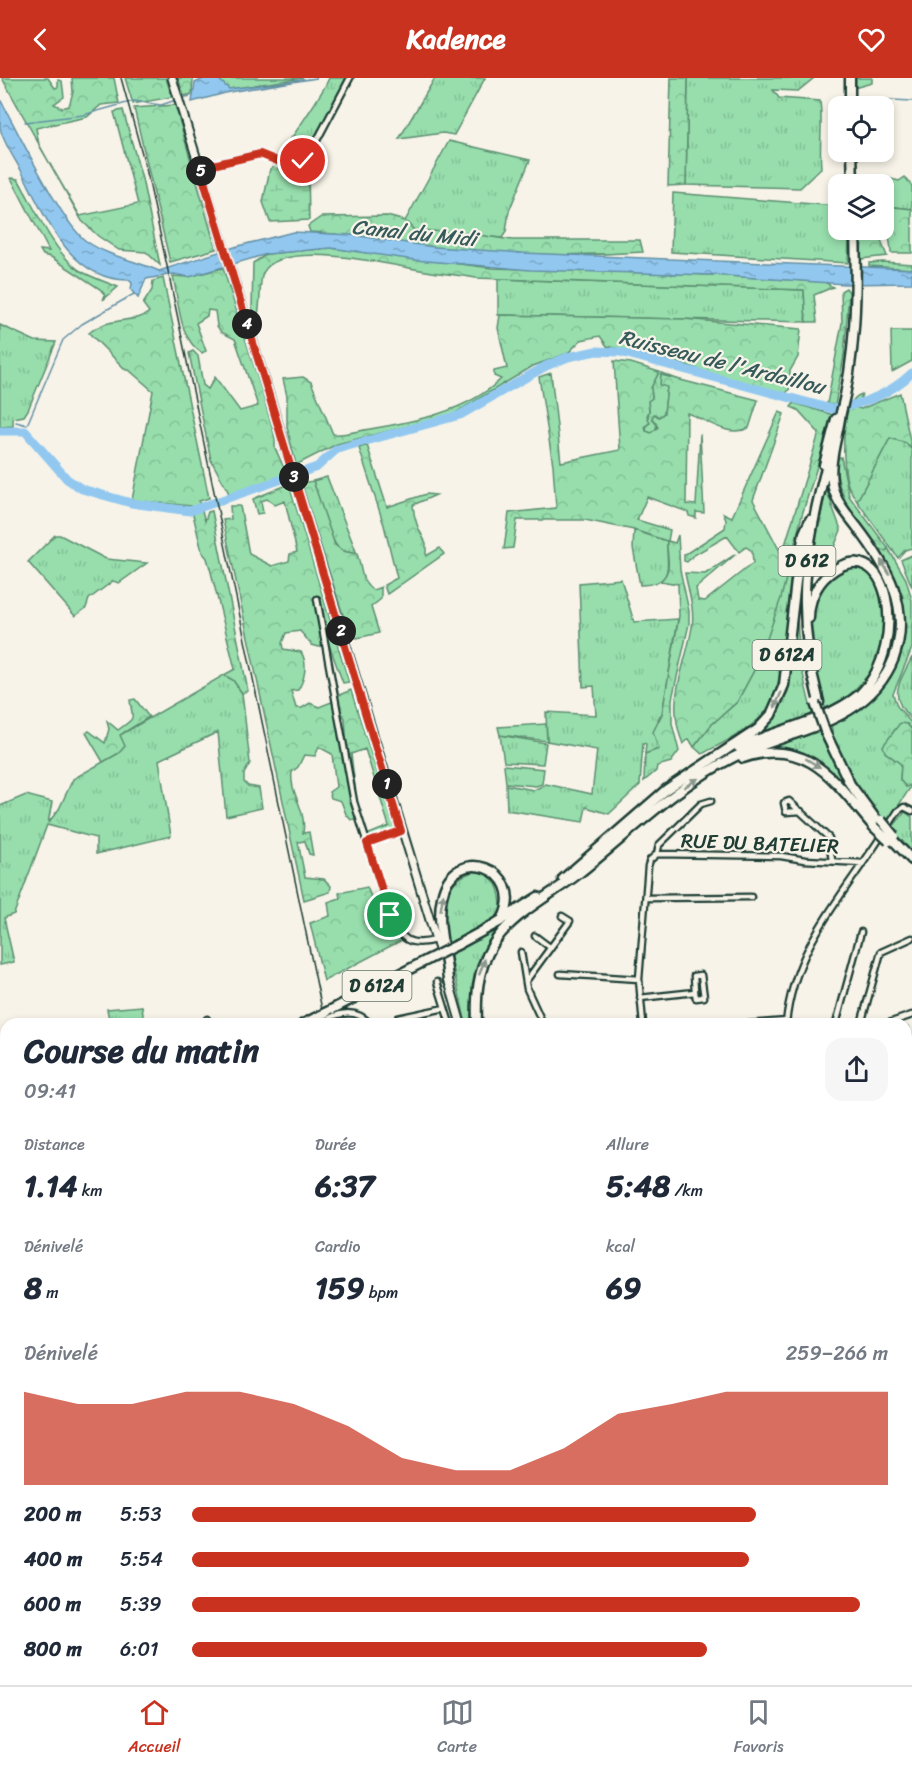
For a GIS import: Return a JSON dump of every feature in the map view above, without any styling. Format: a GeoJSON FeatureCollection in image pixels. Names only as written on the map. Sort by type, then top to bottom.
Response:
{"type":"FeatureCollection","features":[{"type":"Feature","properties":{"kind":"highway","name":"D 612"},"geometry":{"type":"LineString","coordinates":[[717,767],[750,750],[851,710],[872,694],[895,657],[902,619],[896,589],[886,567],[840,505],[833,488],[831,471],[852,342],[855,240]]}},
{"type":"Feature","properties":{"kind":"highway","name":"D 612"},"geometry":{"type":"LineString","coordinates":[[839,419],[810,520],[801,587],[805,659],[817,703],[850,784],[878,823]]}},
{"type":"Feature","properties":{"kind":"highway","name":"D 612"},"geometry":{"type":"LineString","coordinates":[[817,703],[808,658],[803,615],[809,544],[839,419]]}},
{"type":"Feature","properties":{"kind":"highway","name":"D 612A"},"geometry":{"type":"LineString","coordinates":[[495,924],[562,880],[667,789],[758,729],[778,702],[784,684],[796,581],[804,533],[810,520]]}},
{"type":"Feature","properties":{"kind":"highway","name":"D 612A"},"geometry":{"type":"LineString","coordinates":[[711,759],[831,711],[847,703],[868,687],[887,655],[893,633],[890,594],[876,572],[866,566],[848,564],[838,567],[824,578],[814,592],[809,610],[808,658]]}},
{"type":"Feature","properties":{"kind":"highway","name":"D 612"},"geometry":{"type":"LineString","coordinates":[[717,767],[768,752],[789,753],[806,758],[830,776],[911,857]]}},
{"type":"Feature","properties":{"kind":"highway","name":"D 612A"},"geometry":{"type":"LineString","coordinates":[[324,1018],[546,897],[580,873],[669,797],[717,767]]}},
{"type":"Feature","properties":{"kind":"highway"},"geometry":{"type":"LineString","coordinates":[[448,980],[440,909],[443,893],[451,878],[465,867],[479,865],[493,869],[502,880],[507,893],[508,905],[503,918]]}},
{"type":"Feature","properties":{"kind":"highway"},"geometry":{"type":"LineString","coordinates":[[477,1018],[477,991],[484,960],[504,930],[546,897]]}},
{"type":"Feature","properties":{"kind":"main road"},"geometry":{"type":"LineString","coordinates":[[172,78],[459,1018]]}},
{"type":"Feature","properties":{"kind":"street"},"geometry":{"type":"LineString","coordinates":[[200,168],[260,154],[280,162],[303,161],[314,146],[350,78]]}},
{"type":"Feature","properties":{"kind":"street"},"geometry":{"type":"LineString","coordinates":[[317,599],[354,802],[395,926],[411,942],[419,944],[436,940]]}},
{"type":"Feature","properties":{"kind":"street"},"geometry":{"type":"LineString","coordinates":[[642,1018],[639,979],[648,866],[650,860],[657,854],[658,845],[701,804],[711,801]]}},
{"type":"Feature","properties":{"kind":"street"},"geometry":{"type":"LineString","coordinates":[[787,1018],[793,984],[805,950],[898,811],[904,807],[912,811]]}},
{"type":"Feature","properties":{"kind":"street"},"geometry":{"type":"LineString","coordinates":[[801,811],[829,838],[832,861]]}},
{"type":"Feature","properties":{"kind":"street"},"geometry":{"type":"LineString","coordinates":[[367,843],[401,831]]}},
{"type":"Feature","properties":{"kind":"street","name":"RUE DU BATELIER"},"geometry":{"type":"LineString","coordinates":[[657,854],[781,856],[863,863]]}},
{"type":"Feature","properties":{"kind":"street"},"geometry":{"type":"LineString","coordinates":[[646,898],[751,897]]}},
{"type":"Feature","properties":{"kind":"street"},"geometry":{"type":"LineString","coordinates":[[526,981],[570,921],[562,916]]}},
{"type":"Feature","properties":{"kind":"street"},"geometry":{"type":"LineString","coordinates":[[838,1018],[861,932]]}},
{"type":"Feature","properties":{"kind":"street"},"geometry":{"type":"LineString","coordinates":[[535,936],[551,948]]}},
{"type":"Feature","properties":{"kind":"street"},"geometry":{"type":"LineString","coordinates":[[863,1018],[881,952],[912,939]]}},
{"type":"Feature","properties":{"kind":"street"},"geometry":{"type":"LineString","coordinates":[[521,952],[526,981],[541,1018]]}},
{"type":"Feature","properties":{"kind":"street"},"geometry":{"type":"LineString","coordinates":[[560,974],[639,979]]}},
{"type":"Feature","properties":{"kind":"street"},"geometry":{"type":"LineString","coordinates":[[701,975],[704,997],[696,998],[695,992],[694,976],[701,975]]}},
{"type":"Feature","properties":{"kind":"street"},"geometry":{"type":"LineString","coordinates":[[437,982],[448,1018]]}},
{"type":"Feature","properties":{"kind":"street"},"geometry":{"type":"LineString","coordinates":[[640,998],[695,992]]}},
{"type":"Feature","properties":{"kind":"street"},"geometry":{"type":"LineString","coordinates":[[399,1018],[445,1008]]}},
{"type":"Feature","properties":{"kind":"street"},"geometry":{"type":"LineString","coordinates":[[331,1014],[351,1013],[362,1018]]}},
{"type":"Feature","properties":{"kind":"green space"},"geometry":{"type":"Polygon","coordinates":[[[2,78],[48,78],[55,88],[58,87],[58,80],[62,81],[64,97],[54,104],[62,108],[69,106],[73,92],[72,78],[114,78],[119,103],[101,105],[87,117],[36,128],[39,144],[2,78]]]}},
{"type":"Feature","properties":{"kind":"green space"},"geometry":{"type":"Polygon","coordinates":[[[125,78],[166,78],[172,97],[133,104],[125,78]]]}},
{"type":"Feature","properties":{"kind":"green space"},"geometry":{"type":"Polygon","coordinates":[[[178,78],[193,78],[192,94],[184,96],[178,78]]]}},
{"type":"Feature","properties":{"kind":"green space"},"geometry":{"type":"Polygon","coordinates":[[[216,78],[303,78],[229,89],[216,78]]]}},
{"type":"Feature","properties":{"kind":"green space"},"geometry":{"type":"Polygon","coordinates":[[[329,78],[346,78],[306,155],[302,159],[275,158],[304,120],[329,78]]]}},
{"type":"Feature","properties":{"kind":"green space"},"geometry":{"type":"Polygon","coordinates":[[[435,78],[485,78],[454,135],[443,133],[399,139],[435,78]]]}},
{"type":"Feature","properties":{"kind":"green space"},"geometry":{"type":"Polygon","coordinates":[[[671,78],[688,78],[686,185],[668,186],[671,78]]]}},
{"type":"Feature","properties":{"kind":"green space"},"geometry":{"type":"Polygon","coordinates":[[[688,78],[814,78],[798,91],[773,90],[779,98],[820,101],[821,168],[800,188],[686,185],[688,78]]]}},
{"type":"Feature","properties":{"kind":"green space"},"geometry":{"type":"Polygon","coordinates":[[[854,78],[872,78],[872,83],[854,88],[854,78]]]}},
{"type":"Feature","properties":{"kind":"green space"},"geometry":{"type":"Polygon","coordinates":[[[175,105],[216,249],[170,262],[134,108],[175,105]]]}},
{"type":"Feature","properties":{"kind":"green space"},"geometry":{"type":"Polygon","coordinates":[[[123,110],[142,179],[160,265],[146,252],[119,250],[98,236],[82,221],[54,172],[80,216],[138,204],[114,112],[123,110]]]}},
{"type":"Feature","properties":{"kind":"green space"},"geometry":{"type":"Polygon","coordinates":[[[449,141],[530,160],[509,211],[506,232],[502,238],[414,230],[405,221],[449,141]]]}},
{"type":"Feature","properties":{"kind":"green space"},"geometry":{"type":"Polygon","coordinates":[[[277,164],[296,164],[308,169],[309,220],[270,222],[263,202],[270,169],[277,164]]]}},
{"type":"Feature","properties":{"kind":"green space"},"geometry":{"type":"Polygon","coordinates":[[[905,177],[912,186],[912,209],[894,207],[894,180],[899,181],[905,177]]]}},
{"type":"Feature","properties":{"kind":"green space"},"geometry":{"type":"Polygon","coordinates":[[[11,178],[18,179],[52,240],[70,262],[83,273],[118,287],[103,300],[105,295],[100,289],[51,257],[43,255],[40,250],[49,251],[11,178]]]}},
{"type":"Feature","properties":{"kind":"green space"},"geometry":{"type":"Polygon","coordinates":[[[673,193],[828,205],[828,240],[849,240],[848,263],[671,252],[673,193]]]}},
{"type":"Feature","properties":{"kind":"green space"},"geometry":{"type":"Polygon","coordinates":[[[894,207],[912,209],[912,253],[891,253],[890,241],[894,240],[894,207]]]}},
{"type":"Feature","properties":{"kind":"green space"},"geometry":{"type":"Polygon","coordinates":[[[387,216],[405,221],[414,230],[465,233],[512,240],[640,240],[643,252],[564,255],[485,252],[310,232],[308,226],[321,217],[387,216]]]}},
{"type":"Feature","properties":{"kind":"green space"},"geometry":{"type":"Polygon","coordinates":[[[862,240],[881,240],[887,256],[861,259],[862,240]]]}},
{"type":"Feature","properties":{"kind":"green space"},"geometry":{"type":"Polygon","coordinates":[[[331,248],[492,268],[713,275],[825,282],[833,287],[814,295],[817,322],[806,322],[804,290],[476,278],[365,260],[314,255],[292,257],[274,262],[263,273],[258,314],[252,309],[253,263],[267,254],[331,248]]]}},
{"type":"Feature","properties":{"kind":"green space"},"geometry":{"type":"Polygon","coordinates":[[[869,263],[912,264],[912,269],[869,266],[869,263]]]}},
{"type":"Feature","properties":{"kind":"green space"},"geometry":{"type":"Polygon","coordinates":[[[223,268],[261,388],[275,437],[275,448],[287,474],[230,495],[211,460],[189,353],[193,351],[198,356],[203,385],[208,389],[215,377],[240,411],[258,406],[235,339],[221,332],[217,326],[215,311],[208,310],[207,316],[196,323],[206,351],[202,353],[188,338],[181,318],[173,276],[188,277],[223,268]]]}},
{"type":"Feature","properties":{"kind":"green space"},"geometry":{"type":"Polygon","coordinates":[[[163,278],[209,498],[199,501],[205,521],[208,512],[212,511],[248,691],[242,693],[233,680],[224,675],[235,669],[211,572],[207,558],[202,552],[191,506],[132,500],[153,391],[129,370],[126,370],[89,333],[105,324],[138,318],[149,312],[143,304],[152,290],[153,281],[163,278]]]}},
{"type":"Feature","properties":{"kind":"green space"},"geometry":{"type":"Polygon","coordinates":[[[498,279],[804,290],[806,322],[498,315],[498,279]]]}},
{"type":"Feature","properties":{"kind":"green space"},"geometry":{"type":"Polygon","coordinates":[[[846,288],[849,292],[844,356],[835,405],[827,404],[842,323],[841,291],[846,288]]]}},
{"type":"Feature","properties":{"kind":"green space"},"geometry":{"type":"Polygon","coordinates":[[[500,315],[683,319],[801,329],[798,357],[790,371],[790,388],[785,395],[735,383],[678,362],[607,346],[600,336],[581,340],[568,353],[533,366],[452,415],[337,444],[296,465],[287,427],[287,396],[283,379],[303,377],[311,382],[333,434],[400,423],[437,414],[471,400],[487,391],[501,379],[494,376],[494,371],[507,368],[498,328],[500,315]]]}},
{"type":"Feature","properties":{"kind":"green space"},"geometry":{"type":"Polygon","coordinates":[[[0,325],[35,341],[56,342],[28,410],[24,416],[13,418],[13,426],[0,427],[0,325]]]}},
{"type":"Feature","properties":{"kind":"green space"},"geometry":{"type":"Polygon","coordinates":[[[891,331],[912,331],[912,361],[892,372],[891,331]]]}},
{"type":"Feature","properties":{"kind":"green space"},"geometry":{"type":"Polygon","coordinates":[[[614,361],[631,363],[659,372],[651,388],[652,398],[648,401],[647,416],[650,423],[645,426],[646,431],[651,433],[658,427],[652,418],[654,414],[659,417],[664,413],[667,387],[660,385],[661,375],[758,400],[749,428],[741,431],[718,427],[687,413],[686,504],[696,505],[700,434],[704,513],[696,512],[696,518],[689,516],[688,512],[647,497],[637,520],[670,530],[668,541],[675,543],[678,535],[680,570],[689,611],[689,624],[672,699],[672,724],[679,751],[671,762],[657,766],[656,771],[644,781],[645,754],[659,749],[653,732],[662,714],[679,616],[678,584],[660,581],[668,567],[667,541],[634,530],[585,520],[517,520],[513,548],[504,549],[509,513],[556,508],[553,465],[539,377],[551,373],[561,462],[620,450],[614,361]]]}},
{"type":"Feature","properties":{"kind":"green space"},"geometry":{"type":"Polygon","coordinates":[[[659,372],[684,382],[661,375],[667,387],[664,413],[659,417],[655,432],[651,433],[646,431],[648,401],[652,398],[651,388],[659,372]]]}},
{"type":"Feature","properties":{"kind":"green space"},"geometry":{"type":"Polygon","coordinates":[[[900,393],[912,450],[906,443],[890,438],[857,501],[848,485],[844,463],[844,434],[849,408],[862,394],[857,408],[861,409],[900,393]]]}},
{"type":"Feature","properties":{"kind":"green space"},"geometry":{"type":"Polygon","coordinates":[[[794,403],[833,415],[802,515],[781,598],[760,659],[737,702],[711,725],[694,747],[689,739],[683,744],[678,728],[676,699],[693,620],[685,573],[705,574],[736,554],[696,588],[698,600],[705,601],[753,563],[752,551],[746,547],[739,552],[727,536],[694,555],[687,562],[684,561],[684,555],[725,528],[726,520],[723,513],[732,517],[779,412],[784,414],[753,500],[782,555],[819,433],[798,410],[791,407],[794,403]]]}},
{"type":"Feature","properties":{"kind":"green space"},"geometry":{"type":"Polygon","coordinates":[[[890,438],[906,443],[912,450],[912,548],[905,550],[898,558],[857,501],[890,438]]]}},
{"type":"Feature","properties":{"kind":"green space"},"geometry":{"type":"Polygon","coordinates":[[[367,445],[387,507],[426,494],[436,495],[413,505],[417,525],[426,543],[426,556],[440,548],[444,554],[387,594],[384,585],[397,578],[384,525],[359,448],[367,445]]]}},
{"type":"Feature","properties":{"kind":"green space"},"geometry":{"type":"Polygon","coordinates":[[[841,457],[849,496],[888,548],[886,551],[880,549],[843,496],[837,472],[837,458],[841,457]]]}},
{"type":"Feature","properties":{"kind":"green space"},"geometry":{"type":"Polygon","coordinates":[[[327,477],[357,554],[345,552],[338,547],[329,531],[313,481],[327,477]]]}},
{"type":"Feature","properties":{"kind":"green space"},"geometry":{"type":"Polygon","coordinates":[[[313,481],[335,545],[343,551],[357,554],[366,583],[373,590],[381,587],[381,599],[371,607],[379,633],[357,638],[350,636],[300,483],[313,481]]]}},
{"type":"Feature","properties":{"kind":"green space"},"geometry":{"type":"Polygon","coordinates":[[[289,484],[349,682],[343,683],[328,642],[319,647],[312,645],[300,631],[286,633],[282,643],[283,649],[301,652],[305,666],[304,676],[298,690],[291,691],[296,708],[302,708],[310,703],[319,707],[334,701],[357,818],[351,820],[341,801],[331,798],[329,792],[336,787],[332,754],[319,747],[315,756],[304,755],[298,767],[292,772],[292,780],[303,816],[303,833],[309,832],[313,855],[309,854],[305,841],[298,842],[305,877],[324,879],[331,886],[330,892],[304,900],[223,520],[231,519],[230,506],[240,506],[249,554],[272,566],[289,561],[290,554],[297,552],[285,501],[275,505],[267,499],[261,501],[263,513],[257,514],[253,499],[289,484]]]}},
{"type":"Feature","properties":{"kind":"green space"},"geometry":{"type":"Polygon","coordinates":[[[826,489],[841,530],[828,562],[814,571],[816,541],[826,489]]]}},
{"type":"Feature","properties":{"kind":"green space"},"geometry":{"type":"Polygon","coordinates":[[[634,530],[667,541],[667,572],[659,581],[640,585],[633,548],[634,530]]]}},
{"type":"Feature","properties":{"kind":"green space"},"geometry":{"type":"Polygon","coordinates":[[[55,535],[60,535],[106,559],[147,563],[119,583],[113,581],[89,599],[86,608],[75,616],[28,562],[55,535]]]}},
{"type":"Feature","properties":{"kind":"green space"},"geometry":{"type":"Polygon","coordinates":[[[888,548],[906,579],[912,600],[912,648],[893,694],[897,706],[912,724],[912,730],[907,724],[885,752],[901,764],[900,780],[906,787],[912,785],[887,823],[860,790],[844,764],[831,724],[856,709],[875,691],[888,671],[896,649],[899,626],[897,601],[880,549],[886,551],[888,548]]]}},
{"type":"Feature","properties":{"kind":"green space"},"geometry":{"type":"Polygon","coordinates":[[[793,555],[783,656],[775,694],[770,706],[748,728],[702,754],[694,747],[711,725],[737,702],[760,659],[793,555]]]}},
{"type":"Feature","properties":{"kind":"green space"},"geometry":{"type":"Polygon","coordinates":[[[912,555],[912,587],[901,560],[912,555]]]}},
{"type":"Feature","properties":{"kind":"green space"},"geometry":{"type":"Polygon","coordinates":[[[848,568],[858,568],[871,575],[880,587],[888,609],[879,663],[849,696],[826,710],[810,643],[812,608],[818,593],[828,580],[848,568]]]}},
{"type":"Feature","properties":{"kind":"green space"},"geometry":{"type":"Polygon","coordinates":[[[621,579],[634,622],[678,619],[662,714],[658,719],[659,749],[645,754],[646,744],[643,743],[640,785],[609,814],[586,807],[583,822],[507,810],[506,785],[534,790],[546,784],[592,794],[597,750],[547,741],[546,712],[596,715],[594,686],[583,687],[579,583],[621,579]]]}},
{"type":"Feature","properties":{"kind":"green space"},"geometry":{"type":"Polygon","coordinates":[[[797,597],[800,657],[813,715],[759,735],[777,715],[788,691],[797,597]]]}},
{"type":"Feature","properties":{"kind":"green space"},"geometry":{"type":"Polygon","coordinates":[[[912,657],[912,720],[900,704],[898,690],[912,657]]]}},
{"type":"Feature","properties":{"kind":"green space"},"geometry":{"type":"Polygon","coordinates":[[[224,675],[233,680],[242,693],[250,763],[244,774],[244,782],[248,786],[259,788],[262,808],[226,816],[218,732],[159,760],[171,836],[96,854],[96,838],[47,825],[14,914],[4,918],[14,962],[0,965],[0,806],[26,795],[52,802],[48,823],[59,809],[73,779],[119,753],[120,735],[224,675]]]}},
{"type":"Feature","properties":{"kind":"green space"},"geometry":{"type":"Polygon","coordinates":[[[351,690],[396,831],[369,841],[367,835],[389,826],[365,749],[351,754],[357,803],[348,764],[345,718],[337,696],[351,690]]]}},
{"type":"Feature","properties":{"kind":"green space"},"geometry":{"type":"Polygon","coordinates":[[[135,699],[149,717],[120,735],[125,746],[119,753],[103,762],[86,733],[89,731],[105,743],[109,729],[107,721],[118,730],[129,722],[132,717],[130,700],[135,699]]]}},
{"type":"Feature","properties":{"kind":"green space"},"geometry":{"type":"Polygon","coordinates":[[[900,723],[907,724],[912,730],[912,785],[906,787],[900,780],[901,764],[885,752],[883,746],[900,723]]]}},
{"type":"Feature","properties":{"kind":"green space"},"geometry":{"type":"Polygon","coordinates":[[[546,724],[547,741],[500,735],[498,727],[546,724]]]}},
{"type":"Feature","properties":{"kind":"green space"},"geometry":{"type":"Polygon","coordinates":[[[817,729],[847,788],[811,756],[792,750],[764,748],[817,729]]]}},
{"type":"Feature","properties":{"kind":"green space"},"geometry":{"type":"Polygon","coordinates":[[[500,735],[546,743],[543,764],[504,762],[500,735]]]}},
{"type":"Feature","properties":{"kind":"green space"},"geometry":{"type":"Polygon","coordinates":[[[504,765],[544,769],[542,784],[536,786],[506,783],[504,765]]]}},
{"type":"Feature","properties":{"kind":"green space"},"geometry":{"type":"Polygon","coordinates":[[[905,812],[912,817],[912,852],[891,829],[905,812]]]}},
{"type":"Feature","properties":{"kind":"green space"},"geometry":{"type":"Polygon","coordinates":[[[477,871],[493,880],[499,890],[501,910],[495,918],[448,944],[444,909],[449,890],[464,875],[477,871]]]}},
{"type":"Feature","properties":{"kind":"green space"},"geometry":{"type":"Polygon","coordinates":[[[367,887],[379,916],[386,912],[392,928],[402,940],[324,981],[310,923],[330,916],[328,902],[340,898],[339,893],[367,887]]]}},
{"type":"Feature","properties":{"kind":"green space"},"geometry":{"type":"Polygon","coordinates":[[[495,930],[483,954],[473,986],[471,1018],[465,1018],[450,954],[495,930]]]}},
{"type":"Feature","properties":{"kind":"green space"},"geometry":{"type":"Polygon","coordinates":[[[142,1006],[143,1018],[109,1018],[107,1009],[142,1006]]]}},
{"type":"Feature","properties":{"kind":"water"},"geometry":{"type":"Polygon","coordinates":[[[205,78],[217,78],[229,89],[317,78],[229,92],[192,102],[195,83],[205,78]]]}},
{"type":"Feature","properties":{"kind":"water"},"geometry":{"type":"Polygon","coordinates":[[[0,99],[53,197],[76,231],[86,241],[104,251],[159,271],[238,246],[293,232],[352,235],[434,247],[523,253],[912,269],[912,283],[845,284],[713,275],[530,270],[415,260],[331,248],[267,254],[189,277],[174,274],[146,279],[138,298],[131,290],[132,283],[129,280],[108,277],[91,270],[75,258],[50,226],[3,138],[0,127],[0,99]]]}},
{"type":"Feature","properties":{"kind":"waterway"},"geometry":{"type":"LineString","coordinates":[[181,98],[191,96]]}},
{"type":"Feature","properties":{"kind":"waterway"},"geometry":{"type":"LineString","coordinates":[[25,122],[83,115],[134,101],[161,105],[176,100]]}},
{"type":"Feature","properties":{"kind":"waterway"},"geometry":{"type":"LineString","coordinates":[[894,100],[912,101]]}},
{"type":"Feature","properties":{"kind":"waterway"},"geometry":{"type":"LineString","coordinates":[[16,422],[27,425],[63,340],[82,324],[134,294]]}},
{"type":"Feature","properties":{"kind":"waterway","name":"Ruisseau de l'Ardaillou"},"geometry":{"type":"LineString","coordinates":[[0,431],[25,431],[67,479],[82,489],[131,503],[190,511],[317,467],[337,449],[460,415],[546,366],[568,357],[596,351],[620,352],[832,409],[854,405],[885,393],[912,373]]}},
{"type":"Feature","properties":{"kind":"railway"},"geometry":{"type":"LineString","coordinates":[[121,78],[146,168],[324,1018]]}},
{"type":"Feature","properties":{"kind":"route"},"geometry":{"type":"LineString","coordinates":[[303,161],[280,162],[254,154],[200,168],[401,831],[367,843],[390,915]]}},
{"type":"Feature","properties":{"kind":"water label","name":"Canal du Midi"},"geometry":{"type":"Point","coordinates":[414,233]}}]}
